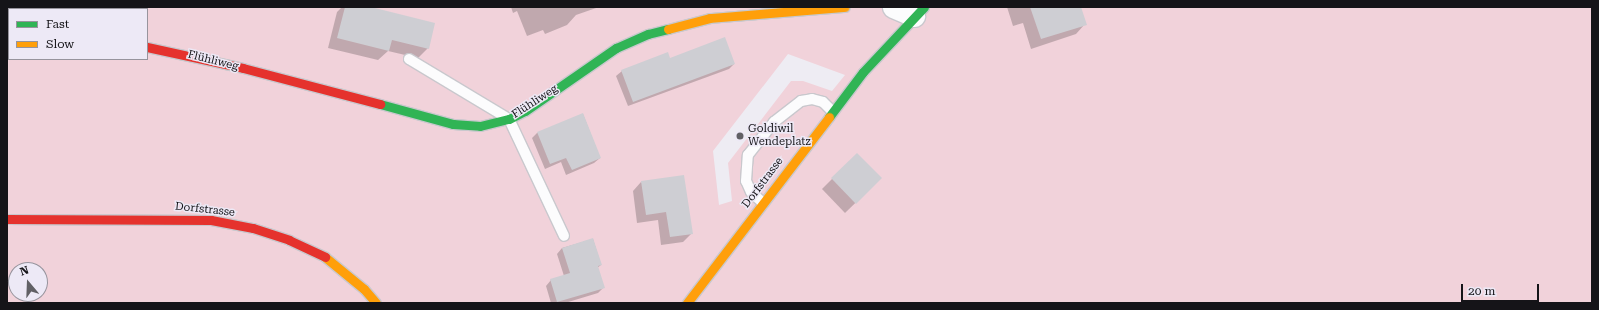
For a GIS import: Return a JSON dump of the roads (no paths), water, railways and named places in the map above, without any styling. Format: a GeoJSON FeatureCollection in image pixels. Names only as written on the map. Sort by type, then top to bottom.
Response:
{"type":"FeatureCollection","features":[{"type":"Feature","properties":{"kind":"street","name":"Flühliweg"},"geometry":{"type":"LineString","coordinates":[[148,46],[235,66],[453,124],[480,126],[509,120],[632,40],[710,18],[732,15],[845,7]]}},
{"type":"Feature","properties":{"kind":"street"},"geometry":{"type":"LineString","coordinates":[[893,7],[919,12]]}},
{"type":"Feature","properties":{"kind":"street","name":"Dorfstrasse"},"geometry":{"type":"LineString","coordinates":[[686,303],[862,72],[919,12]]}},
{"type":"Feature","properties":{"kind":"street","name":"Dorfstrasse"},"geometry":{"type":"LineString","coordinates":[[7,219],[166,218],[211,220],[254,228],[289,240],[323,256],[364,289],[376,303]]}},
{"type":"Feature","properties":{"kind":"lane"},"geometry":{"type":"LineString","coordinates":[[725,7],[732,15]]}},
{"type":"Feature","properties":{"kind":"lane"},"geometry":{"type":"LineString","coordinates":[[409,59],[498,111],[509,120],[564,236]]}},
{"type":"Feature","properties":{"kind":"lane"},"geometry":{"type":"LineString","coordinates":[[763,203],[751,192],[746,181],[748,155],[774,122],[801,101],[812,99],[823,102],[833,112]]}},
{"type":"Feature","properties":{"kind":"place","name":"Goldiwil Wendeplatz"},"geometry":{"type":"Point","coordinates":[740,136]}}]}
